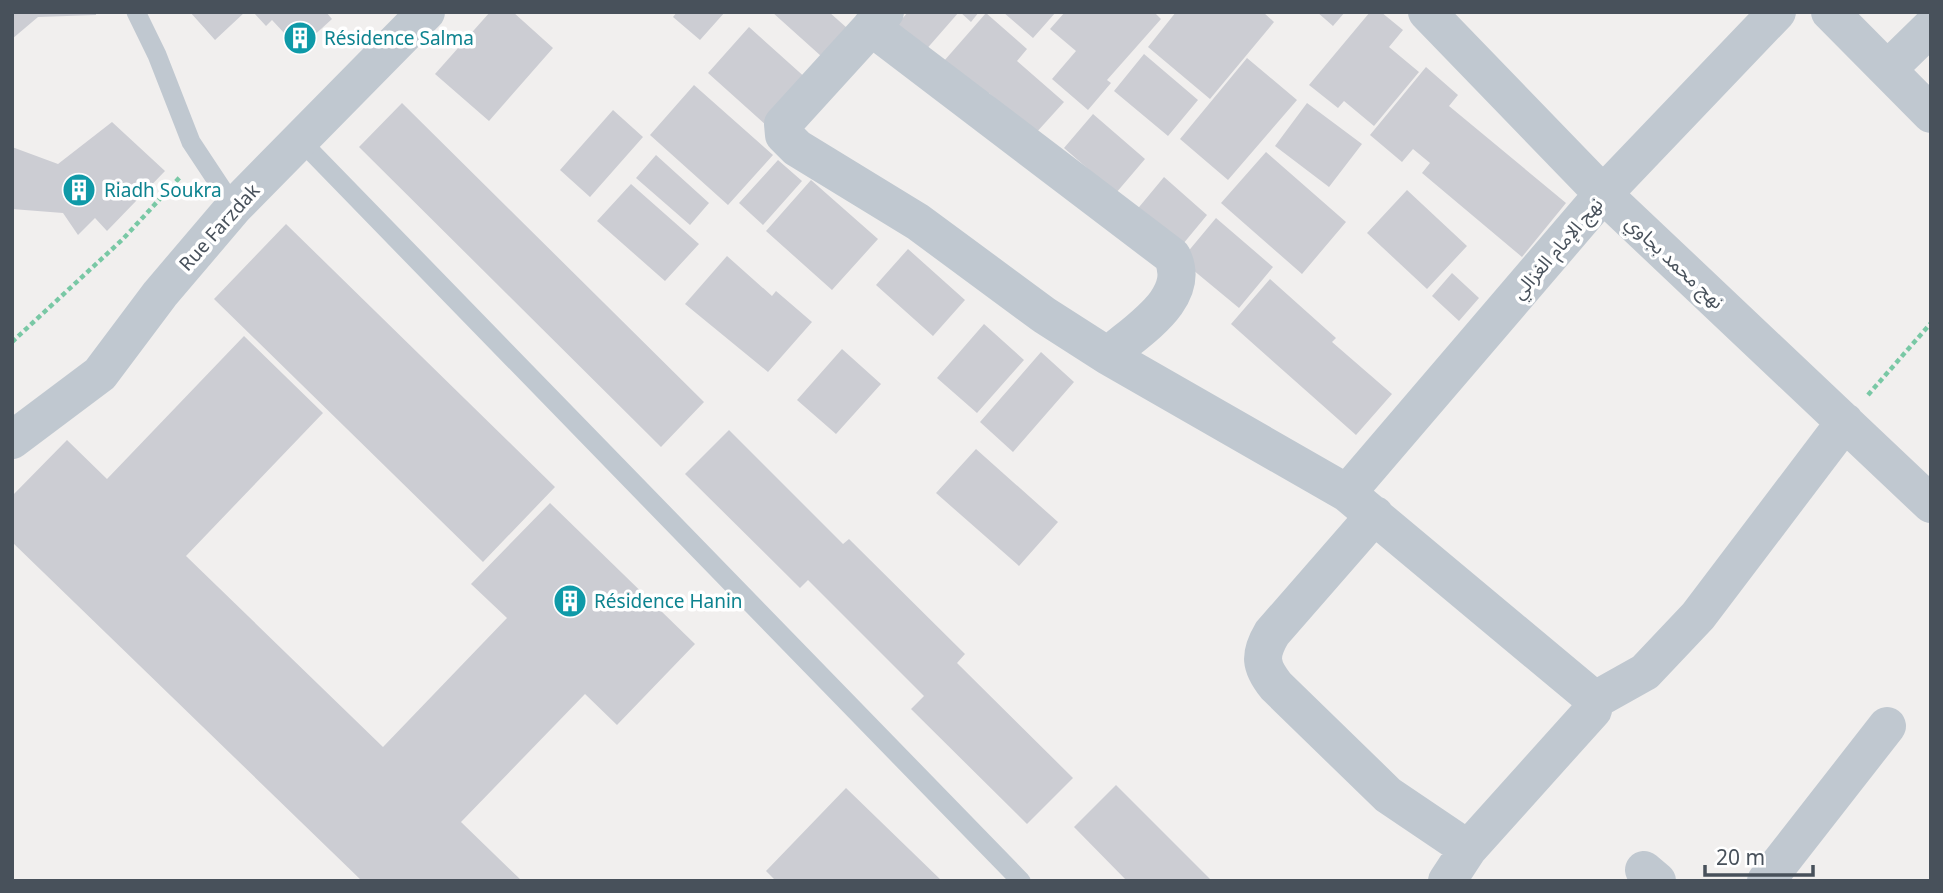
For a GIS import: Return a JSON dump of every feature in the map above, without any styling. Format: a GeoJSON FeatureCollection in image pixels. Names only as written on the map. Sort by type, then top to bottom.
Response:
{"type":"FeatureCollection","features":[{"type":"Feature","properties":{"kind":"street","name":"Rue Farzdak"},"geometry":{"type":"LineString","coordinates":[[12,440],[100,374],[160,294],[234,207],[426,12]]}},
{"type":"Feature","properties":{"kind":"street","name":"نهج محمد بجاوي"},"geometry":{"type":"LineString","coordinates":[[1427,12],[1603,194],[1931,504]]}},
{"type":"Feature","properties":{"kind":"street","name":"نهج الإمام الغزالي"},"geometry":{"type":"LineString","coordinates":[[1468,849],[1388,795],[1276,685],[1262,664],[1262,651],[1361,504],[1603,194],[1777,12]]}},
{"type":"Feature","properties":{"kind":"street"},"geometry":{"type":"LineString","coordinates":[[1830,12],[1931,114]]}},
{"type":"Feature","properties":{"kind":"street"},"geometry":{"type":"LineString","coordinates":[[1108,356],[1169,301],[1178,285],[1177,267],[1172,256],[878,20],[783,124],[784,135],[797,148],[918,222],[1044,316],[1108,356],[1361,504],[1471,599],[1595,700]]}},
{"type":"Feature","properties":{"kind":"street"},"geometry":{"type":"LineString","coordinates":[[1888,69],[1931,27]]}},
{"type":"Feature","properties":{"kind":"street"},"geometry":{"type":"LineString","coordinates":[[1447,881],[1468,849],[1593,710],[1595,700],[1645,672],[1698,616],[1845,422]]}},
{"type":"Feature","properties":{"kind":"street"},"geometry":{"type":"LineString","coordinates":[[1766,881],[1887,726]]}},
{"type":"Feature","properties":{"kind":"lane"},"geometry":{"type":"LineString","coordinates":[[136,12],[157,55],[191,142],[234,207]]}},
{"type":"Feature","properties":{"kind":"lane"},"geometry":{"type":"LineString","coordinates":[[301,141],[1021,881]]}},
{"type":"Feature","properties":{"kind":"path"},"geometry":{"type":"LineString","coordinates":[[12,342],[122,239],[200,155]]}},
{"type":"Feature","properties":{"kind":"path"},"geometry":{"type":"LineString","coordinates":[[1845,422],[1931,323]]}},
{"type":"Feature","properties":{"kind":"building"},"geometry":{"type":"Polygon","coordinates":[[[12,12],[96,12],[96,15],[38,17],[12,39],[12,12]]]}},
{"type":"Feature","properties":{"kind":"building"},"geometry":{"type":"Polygon","coordinates":[[[190,12],[245,12],[215,40],[190,12]]]}},
{"type":"Feature","properties":{"kind":"building","name":"Résidence Salma"},"geometry":{"type":"Polygon","coordinates":[[[253,12],[326,12],[332,19],[299,49],[272,20],[266,26],[253,12]]]}},
{"type":"Feature","properties":{"kind":"building"},"geometry":{"type":"Polygon","coordinates":[[[490,12],[513,12],[553,48],[489,121],[435,74],[490,12]]]}},
{"type":"Feature","properties":{"kind":"building"},"geometry":{"type":"Polygon","coordinates":[[[677,12],[725,12],[700,40],[673,17],[677,12]]]}},
{"type":"Feature","properties":{"kind":"building"},"geometry":{"type":"Polygon","coordinates":[[[772,12],[829,12],[847,28],[821,56],[772,12]]]}},
{"type":"Feature","properties":{"kind":"building"},"geometry":{"type":"Polygon","coordinates":[[[908,12],[959,12],[924,52],[896,26],[908,12]]]}},
{"type":"Feature","properties":{"kind":"building"},"geometry":{"type":"Polygon","coordinates":[[[960,12],[979,12],[971,22],[960,12]]]}},
{"type":"Feature","properties":{"kind":"building"},"geometry":{"type":"Polygon","coordinates":[[[1003,12],[1056,12],[1033,38],[1003,12]]]}},
{"type":"Feature","properties":{"kind":"building"},"geometry":{"type":"Polygon","coordinates":[[[1065,12],[1154,12],[1161,19],[1107,80],[1111,83],[1088,110],[1052,79],[1076,51],[1050,29],[1065,12]]]}},
{"type":"Feature","properties":{"kind":"building"},"geometry":{"type":"Polygon","coordinates":[[[1176,12],[1263,12],[1274,22],[1210,99],[1148,47],[1176,12]]]}},
{"type":"Feature","properties":{"kind":"building"},"geometry":{"type":"Polygon","coordinates":[[[1317,12],[1345,12],[1333,26],[1317,12]]]}},
{"type":"Feature","properties":{"kind":"building"},"geometry":{"type":"Polygon","coordinates":[[[1370,12],[1381,12],[1403,30],[1389,47],[1419,72],[1374,126],[1344,101],[1338,108],[1309,85],[1370,12]]]}},
{"type":"Feature","properties":{"kind":"building"},"geometry":{"type":"Polygon","coordinates":[[[986,13],[1027,49],[1017,61],[1064,102],[1035,134],[989,93],[985,98],[944,61],[986,13]]]}},
{"type":"Feature","properties":{"kind":"building"},"geometry":{"type":"Polygon","coordinates":[[[749,27],[808,80],[767,126],[708,73],[749,27]]]}},
{"type":"Feature","properties":{"kind":"building"},"geometry":{"type":"Polygon","coordinates":[[[1144,54],[1198,100],[1168,136],[1114,91],[1144,54]]]}},
{"type":"Feature","properties":{"kind":"building"},"geometry":{"type":"Polygon","coordinates":[[[1247,58],[1297,100],[1228,180],[1180,139],[1247,58]]]}},
{"type":"Feature","properties":{"kind":"building"},"geometry":{"type":"Polygon","coordinates":[[[1426,67],[1458,95],[1449,106],[1566,203],[1522,257],[1422,173],[1430,163],[1413,149],[1402,162],[1370,135],[1426,67]]]}},
{"type":"Feature","properties":{"kind":"building"},"geometry":{"type":"Polygon","coordinates":[[[694,85],[773,155],[728,205],[650,135],[694,85]]]}},
{"type":"Feature","properties":{"kind":"building"},"geometry":{"type":"Polygon","coordinates":[[[402,103],[704,402],[661,447],[359,147],[402,103]]]}},
{"type":"Feature","properties":{"kind":"building"},"geometry":{"type":"Polygon","coordinates":[[[1307,103],[1362,144],[1329,187],[1275,146],[1307,103]]]}},
{"type":"Feature","properties":{"kind":"building"},"geometry":{"type":"Polygon","coordinates":[[[613,110],[643,137],[590,197],[560,170],[613,110]]]}},
{"type":"Feature","properties":{"kind":"building"},"geometry":{"type":"Polygon","coordinates":[[[1093,114],[1145,159],[1116,193],[1064,148],[1093,114]]]}},
{"type":"Feature","properties":{"kind":"building","name":"Riadh Soukra"},"geometry":{"type":"Polygon","coordinates":[[[112,122],[165,171],[107,231],[95,218],[78,235],[63,213],[12,209],[12,147],[58,164],[112,122]]]}},
{"type":"Feature","properties":{"kind":"building"},"geometry":{"type":"Polygon","coordinates":[[[1266,152],[1346,222],[1302,274],[1221,203],[1266,152]]]}},
{"type":"Feature","properties":{"kind":"building"},"geometry":{"type":"Polygon","coordinates":[[[656,155],[709,203],[690,225],[636,178],[656,155]]]}},
{"type":"Feature","properties":{"kind":"building"},"geometry":{"type":"Polygon","coordinates":[[[778,160],[802,181],[763,225],[739,203],[778,160]]]}},
{"type":"Feature","properties":{"kind":"building"},"geometry":{"type":"Polygon","coordinates":[[[1164,177],[1207,215],[1178,250],[1135,212],[1164,177]]]}},
{"type":"Feature","properties":{"kind":"building"},"geometry":{"type":"Polygon","coordinates":[[[811,180],[878,239],[832,290],[766,231],[811,180]]]}},
{"type":"Feature","properties":{"kind":"building"},"geometry":{"type":"Polygon","coordinates":[[[631,184],[699,244],[665,281],[597,221],[631,184]]]}},
{"type":"Feature","properties":{"kind":"building"},"geometry":{"type":"Polygon","coordinates":[[[1407,190],[1467,246],[1427,289],[1367,233],[1407,190]]]}},
{"type":"Feature","properties":{"kind":"building"},"geometry":{"type":"Polygon","coordinates":[[[1216,218],[1273,267],[1239,308],[1181,260],[1216,218]]]}},
{"type":"Feature","properties":{"kind":"building"},"geometry":{"type":"Polygon","coordinates":[[[286,224],[555,487],[483,562],[214,299],[286,224]]]}},
{"type":"Feature","properties":{"kind":"building"},"geometry":{"type":"Polygon","coordinates":[[[908,249],[965,300],[933,336],[876,285],[908,249]]]}},
{"type":"Feature","properties":{"kind":"building"},"geometry":{"type":"Polygon","coordinates":[[[727,256],[772,296],[776,291],[812,322],[768,372],[685,304],[727,256]]]}},
{"type":"Feature","properties":{"kind":"building"},"geometry":{"type":"Polygon","coordinates":[[[1452,273],[1479,298],[1459,321],[1432,296],[1452,273]]]}},
{"type":"Feature","properties":{"kind":"building"},"geometry":{"type":"Polygon","coordinates":[[[1270,279],[1336,338],[1332,342],[1392,394],[1356,435],[1231,324],[1270,279]]]}},
{"type":"Feature","properties":{"kind":"building"},"geometry":{"type":"Polygon","coordinates":[[[984,324],[1024,360],[977,413],[937,378],[984,324]]]}},
{"type":"Feature","properties":{"kind":"building"},"geometry":{"type":"Polygon","coordinates":[[[244,336],[323,413],[186,556],[383,747],[507,618],[471,584],[550,503],[695,644],[617,725],[585,694],[461,822],[522,881],[362,881],[12,542],[12,496],[67,440],[107,479],[244,336]]]}},
{"type":"Feature","properties":{"kind":"building"},"geometry":{"type":"Polygon","coordinates":[[[842,349],[881,384],[836,434],[797,400],[842,349]]]}},
{"type":"Feature","properties":{"kind":"building"},"geometry":{"type":"Polygon","coordinates":[[[1041,352],[1074,382],[1013,452],[980,422],[1041,352]]]}},
{"type":"Feature","properties":{"kind":"building"},"geometry":{"type":"Polygon","coordinates":[[[729,430],[843,544],[849,539],[965,654],[957,663],[1073,778],[1027,824],[911,709],[924,696],[808,580],[800,588],[685,474],[729,430]]]}},
{"type":"Feature","properties":{"kind":"building"},"geometry":{"type":"Polygon","coordinates":[[[976,449],[1058,522],[1019,566],[936,493],[976,449]]]}},
{"type":"Feature","properties":{"kind":"building"},"geometry":{"type":"Polygon","coordinates":[[[1116,785],[1212,881],[1127,881],[1074,827],[1116,785]]]}},
{"type":"Feature","properties":{"kind":"building"},"geometry":{"type":"Polygon","coordinates":[[[846,788],[942,881],[776,881],[766,871],[846,788]]]}},
{"type":"Feature","properties":{"kind":"place","name":"Résidence Salma"},"geometry":{"type":"Point","coordinates":[300,38]}},
{"type":"Feature","properties":{"kind":"place","name":"Riadh Soukra"},"geometry":{"type":"Point","coordinates":[79,190]}},
{"type":"Feature","properties":{"kind":"place","name":"Résidence Hanin"},"geometry":{"type":"Point","coordinates":[570,601]}}]}
